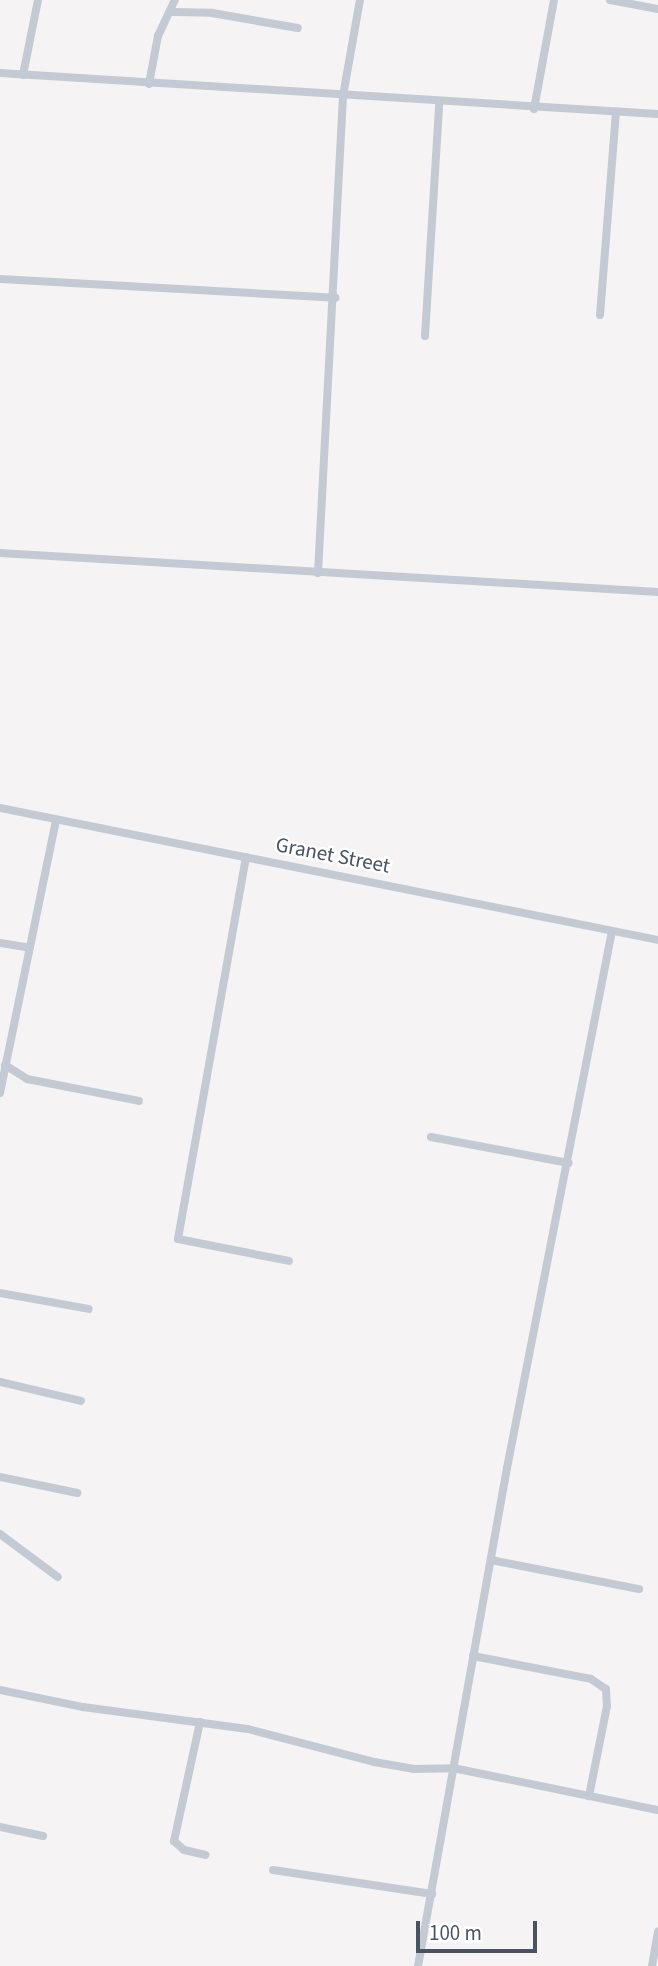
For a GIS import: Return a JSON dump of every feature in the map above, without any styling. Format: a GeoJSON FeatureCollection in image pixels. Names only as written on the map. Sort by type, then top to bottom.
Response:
{"type":"FeatureCollection","features":[{"type":"Feature","properties":{"kind":"street"},"geometry":{"type":"LineString","coordinates":[[23,75],[38,0]]}},
{"type":"Feature","properties":{"kind":"street"},"geometry":{"type":"LineString","coordinates":[[149,84],[158,36],[173,12],[175,0]]}},
{"type":"Feature","properties":{"kind":"street"},"geometry":{"type":"LineString","coordinates":[[318,573],[335,298],[343,96],[360,0]]}},
{"type":"Feature","properties":{"kind":"street"},"geometry":{"type":"LineString","coordinates":[[534,109],[554,0]]}},
{"type":"Feature","properties":{"kind":"street"},"geometry":{"type":"LineString","coordinates":[[610,0],[658,9]]}},
{"type":"Feature","properties":{"kind":"street"},"geometry":{"type":"LineString","coordinates":[[173,12],[212,13],[298,28]]}},
{"type":"Feature","properties":{"kind":"street"},"geometry":{"type":"LineString","coordinates":[[0,74],[439,104],[658,114]]}},
{"type":"Feature","properties":{"kind":"street"},"geometry":{"type":"LineString","coordinates":[[425,336],[439,104]]}},
{"type":"Feature","properties":{"kind":"street"},"geometry":{"type":"LineString","coordinates":[[600,315],[616,111]]}},
{"type":"Feature","properties":{"kind":"street"},"geometry":{"type":"LineString","coordinates":[[0,279],[335,298]]}},
{"type":"Feature","properties":{"kind":"street"},"geometry":{"type":"LineString","coordinates":[[0,553],[658,592]]}},
{"type":"Feature","properties":{"kind":"street","name":"Granet Street"},"geometry":{"type":"LineString","coordinates":[[0,808],[658,940]]}},
{"type":"Feature","properties":{"kind":"street"},"geometry":{"type":"LineString","coordinates":[[0,1093],[4,1060],[56,820]]}},
{"type":"Feature","properties":{"kind":"street"},"geometry":{"type":"LineString","coordinates":[[246,857],[178,1239],[289,1261]]}},
{"type":"Feature","properties":{"kind":"street"},"geometry":{"type":"LineString","coordinates":[[418,1966],[491,1560],[612,932]]}},
{"type":"Feature","properties":{"kind":"street"},"geometry":{"type":"LineString","coordinates":[[0,943],[30,948]]}},
{"type":"Feature","properties":{"kind":"street"},"geometry":{"type":"LineString","coordinates":[[4,1060],[27,1079],[139,1101]]}},
{"type":"Feature","properties":{"kind":"street"},"geometry":{"type":"LineString","coordinates":[[431,1137],[569,1163]]}},
{"type":"Feature","properties":{"kind":"street"},"geometry":{"type":"LineString","coordinates":[[0,1293],[89,1309]]}},
{"type":"Feature","properties":{"kind":"street"},"geometry":{"type":"LineString","coordinates":[[0,1382],[81,1401]]}},
{"type":"Feature","properties":{"kind":"street"},"geometry":{"type":"LineString","coordinates":[[0,1477],[77,1493]]}},
{"type":"Feature","properties":{"kind":"street"},"geometry":{"type":"LineString","coordinates":[[0,1534],[58,1577]]}},
{"type":"Feature","properties":{"kind":"street"},"geometry":{"type":"LineString","coordinates":[[491,1560],[639,1589]]}},
{"type":"Feature","properties":{"kind":"street"},"geometry":{"type":"LineString","coordinates":[[473,1656],[592,1679],[606,1689],[607,1706],[589,1796]]}},
{"type":"Feature","properties":{"kind":"street"},"geometry":{"type":"LineString","coordinates":[[0,1690],[83,1707],[261,1732],[400,1767],[453,1768],[658,1810]]}},
{"type":"Feature","properties":{"kind":"street"},"geometry":{"type":"LineString","coordinates":[[200,1722],[174,1841],[184,1850],[205,1854]]}},
{"type":"Feature","properties":{"kind":"street"},"geometry":{"type":"LineString","coordinates":[[0,1827],[43,1836]]}},
{"type":"Feature","properties":{"kind":"street"},"geometry":{"type":"LineString","coordinates":[[274,1870],[432,1894]]}},
{"type":"Feature","properties":{"kind":"street"},"geometry":{"type":"LineString","coordinates":[[652,1966],[658,1932]]}}]}
